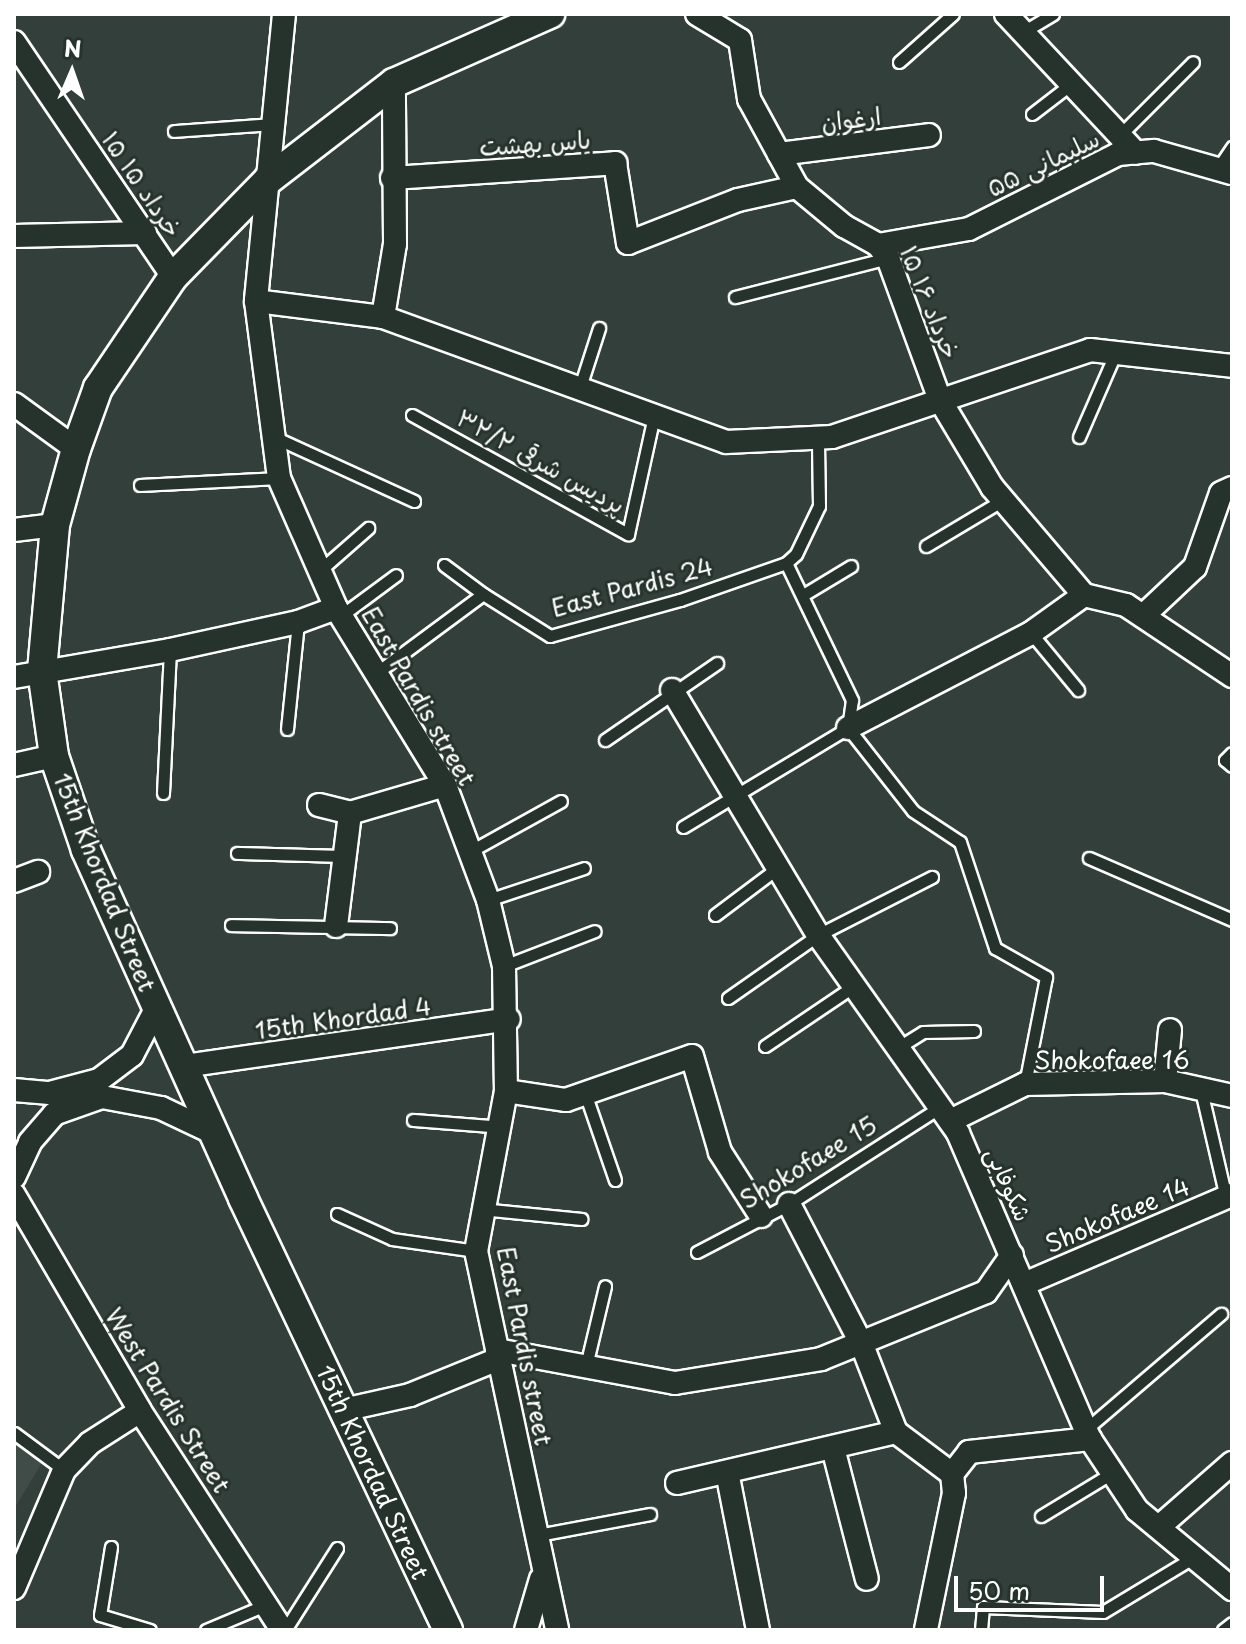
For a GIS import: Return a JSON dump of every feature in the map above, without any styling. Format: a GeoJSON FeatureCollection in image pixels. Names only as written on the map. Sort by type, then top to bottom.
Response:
{"type":"FeatureCollection","features":[{"type":"Feature","properties":{"kind":"street","name":"East Pardis street"},"geometry":{"type":"LineString","coordinates":[[284,14],[256,301],[279,478],[318,572],[339,611],[379,671],[445,785],[488,900],[504,966],[509,1019],[506,1091],[501,1127],[481,1209],[476,1251],[557,1630]]}},
{"type":"Feature","properties":{"kind":"street","name":"15th Khordad Street"},"geometry":{"type":"LineString","coordinates":[[448,1630],[156,1009],[86,850],[54,756],[42,671],[55,525],[76,449],[98,388],[173,277],[268,180],[394,83],[550,14]]}},
{"type":"Feature","properties":{"kind":"street","name":"۱۵ خرداد ۱۶"},"geometry":{"type":"LineString","coordinates":[[697,14],[740,40],[749,99],[797,187],[844,226],[883,252],[940,400],[1003,500],[1084,595]]}},
{"type":"Feature","properties":{"kind":"street"},"geometry":{"type":"LineString","coordinates":[[1006,14],[1136,153]]}},
{"type":"Feature","properties":{"kind":"street","name":"۱۵ خرداد ۱۵"},"geometry":{"type":"LineString","coordinates":[[14,42],[173,277]]}},
{"type":"Feature","properties":{"kind":"street"},"geometry":{"type":"LineString","coordinates":[[383,317],[395,244],[392,178],[394,83]]}},
{"type":"Feature","properties":{"kind":"street","name":"ارغوان"},"geometry":{"type":"LineString","coordinates":[[779,154],[929,135]]}},
{"type":"Feature","properties":{"kind":"street","name":"سلیمانی ۵۵"},"geometry":{"type":"LineString","coordinates":[[883,252],[969,229],[1118,154],[1154,151],[1224,172]]}},
{"type":"Feature","properties":{"kind":"street","name":"یاس بهشت"},"geometry":{"type":"LineString","coordinates":[[392,178],[615,163],[628,243],[738,200],[797,187]]}},
{"type":"Feature","properties":{"kind":"street"},"geometry":{"type":"LineString","coordinates":[[14,236],[145,233]]}},
{"type":"Feature","properties":{"kind":"street"},"geometry":{"type":"LineString","coordinates":[[256,301],[383,317],[726,442],[818,439],[1090,350],[1232,366]]}},
{"type":"Feature","properties":{"kind":"street"},"geometry":{"type":"LineString","coordinates":[[14,404],[76,449]]}},
{"type":"Feature","properties":{"kind":"street"},"geometry":{"type":"LineString","coordinates":[[1143,616],[1195,567],[1221,493],[1232,488]]}},
{"type":"Feature","properties":{"kind":"street"},"geometry":{"type":"LineString","coordinates":[[14,530],[55,525]]}},
{"type":"Feature","properties":{"kind":"street"},"geometry":{"type":"LineString","coordinates":[[848,728],[1031,633],[1084,595],[1126,605],[1232,676]]}},
{"type":"Feature","properties":{"kind":"street"},"geometry":{"type":"LineString","coordinates":[[14,677],[170,650],[339,611]]}},
{"type":"Feature","properties":{"kind":"street","name":"شکوفایی"},"geometry":{"type":"LineString","coordinates":[[672,690],[781,866],[818,935],[945,1114],[1012,1255],[1088,1434],[1112,1473],[1137,1510],[1160,1526],[1232,1589]]}},
{"type":"Feature","properties":{"kind":"street"},"geometry":{"type":"LineString","coordinates":[[14,765],[54,756]]}},
{"type":"Feature","properties":{"kind":"street"},"geometry":{"type":"LineString","coordinates":[[319,805],[350,813],[445,785]]}},
{"type":"Feature","properties":{"kind":"street"},"geometry":{"type":"LineString","coordinates":[[336,926],[350,813]]}},
{"type":"Feature","properties":{"kind":"street"},"geometry":{"type":"LineString","coordinates":[[14,881],[38,872]]}},
{"type":"Feature","properties":{"kind":"street"},"geometry":{"type":"LineString","coordinates":[[14,1090],[50,1093],[99,1080],[132,1055],[156,1009]]}},
{"type":"Feature","properties":{"kind":"street","name":"15th Khordad 4"},"geometry":{"type":"LineString","coordinates":[[184,1066],[509,1019]]}},
{"type":"Feature","properties":{"kind":"street"},"geometry":{"type":"LineString","coordinates":[[1165,1081],[1170,1030]]}},
{"type":"Feature","properties":{"kind":"street"},"geometry":{"type":"LineString","coordinates":[[506,1091],[566,1100],[692,1056],[720,1152],[761,1216]]}},
{"type":"Feature","properties":{"kind":"street","name":"Shokofaee 16"},"geometry":{"type":"LineString","coordinates":[[945,1114],[1025,1084],[1165,1081],[1200,1085],[1232,1096]]}},
{"type":"Feature","properties":{"kind":"street"},"geometry":{"type":"LineString","coordinates":[[14,1177],[30,1142],[54,1114],[102,1097],[161,1108],[214,1133]]}},
{"type":"Feature","properties":{"kind":"street","name":"West Pardis Street"},"geometry":{"type":"LineString","coordinates":[[14,1195],[140,1411],[269,1604],[283,1630]]}},
{"type":"Feature","properties":{"kind":"street","name":"Shokofaee 14"},"geometry":{"type":"LineString","coordinates":[[1024,1284],[1229,1197]]}},
{"type":"Feature","properties":{"kind":"street"},"geometry":{"type":"LineString","coordinates":[[789,1204],[862,1345],[896,1432],[952,1474]]}},
{"type":"Feature","properties":{"kind":"street"},"geometry":{"type":"LineString","coordinates":[[343,1410],[410,1395],[498,1354],[675,1383],[821,1359],[862,1345],[986,1292],[1012,1255]]}},
{"type":"Feature","properties":{"kind":"street"},"geometry":{"type":"LineString","coordinates":[[14,1588],[64,1470],[90,1443],[140,1411]]}},
{"type":"Feature","properties":{"kind":"street"},"geometry":{"type":"LineString","coordinates":[[677,1483],[896,1432]]}},
{"type":"Feature","properties":{"kind":"street"},"geometry":{"type":"LineString","coordinates":[[926,1630],[954,1493],[952,1474],[969,1452],[1088,1434]]}},
{"type":"Feature","properties":{"kind":"street"},"geometry":{"type":"LineString","coordinates":[[833,1448],[867,1579]]}},
{"type":"Feature","properties":{"kind":"street"},"geometry":{"type":"LineString","coordinates":[[1160,1526],[1232,1463]]}},
{"type":"Feature","properties":{"kind":"street"},"geometry":{"type":"LineString","coordinates":[[727,1472],[758,1630]]}},
{"type":"Feature","properties":{"kind":"street"},"geometry":{"type":"LineString","coordinates":[[526,1630],[543,1570]]}},
{"type":"Feature","properties":{"kind":"lane"},"geometry":{"type":"LineString","coordinates":[[899,62],[953,14]]}},
{"type":"Feature","properties":{"kind":"lane"},"geometry":{"type":"LineString","coordinates":[[1022,33],[1053,14]]}},
{"type":"Feature","properties":{"kind":"lane"},"geometry":{"type":"LineString","coordinates":[[1120,135],[1193,62]]}},
{"type":"Feature","properties":{"kind":"lane"},"geometry":{"type":"LineString","coordinates":[[1032,114],[1071,84]]}},
{"type":"Feature","properties":{"kind":"lane"},"geometry":{"type":"LineString","coordinates":[[174,131],[275,124]]}},
{"type":"Feature","properties":{"kind":"lane"},"geometry":{"type":"LineString","coordinates":[[1224,172],[1232,147]]}},
{"type":"Feature","properties":{"kind":"lane"},"geometry":{"type":"LineString","coordinates":[[735,297],[883,252]]}},
{"type":"Feature","properties":{"kind":"lane"},"geometry":{"type":"LineString","coordinates":[[580,387],[599,328]]}},
{"type":"Feature","properties":{"kind":"lane"},"geometry":{"type":"LineString","coordinates":[[1079,437],[1116,352]]}},
{"type":"Feature","properties":{"kind":"lane","name":"پردیس شرقی ۳۲/۲"},"geometry":{"type":"LineString","coordinates":[[412,415],[628,534],[654,416]]}},
{"type":"Feature","properties":{"kind":"lane"},"geometry":{"type":"LineString","coordinates":[[274,437],[414,501]]}},
{"type":"Feature","properties":{"kind":"lane"},"geometry":{"type":"LineString","coordinates":[[818,439],[819,506],[796,554],[786,563],[852,700],[848,728],[913,811],[960,842],[995,948],[1046,977],[1025,1084]]}},
{"type":"Feature","properties":{"kind":"lane"},"geometry":{"type":"LineString","coordinates":[[140,485],[279,478]]}},
{"type":"Feature","properties":{"kind":"lane"},"geometry":{"type":"LineString","coordinates":[[926,546],[1003,500]]}},
{"type":"Feature","properties":{"kind":"lane"},"geometry":{"type":"LineString","coordinates":[[318,572],[368,528]]}},
{"type":"Feature","properties":{"kind":"lane","name":"East Pardis 24"},"geometry":{"type":"LineString","coordinates":[[444,565],[550,636],[680,600],[786,563]]}},
{"type":"Feature","properties":{"kind":"lane"},"geometry":{"type":"LineString","coordinates":[[803,595],[851,566]]}},
{"type":"Feature","properties":{"kind":"lane"},"geometry":{"type":"LineString","coordinates":[[339,611],[396,575]]}},
{"type":"Feature","properties":{"kind":"lane"},"geometry":{"type":"LineString","coordinates":[[379,671],[483,594]]}},
{"type":"Feature","properties":{"kind":"lane"},"geometry":{"type":"LineString","coordinates":[[287,729],[298,622]]}},
{"type":"Feature","properties":{"kind":"lane"},"geometry":{"type":"LineString","coordinates":[[1031,633],[1078,690]]}},
{"type":"Feature","properties":{"kind":"lane"},"geometry":{"type":"LineString","coordinates":[[163,793],[170,650]]}},
{"type":"Feature","properties":{"kind":"lane"},"geometry":{"type":"LineString","coordinates":[[605,740],[672,690],[717,663]]}},
{"type":"Feature","properties":{"kind":"lane"},"geometry":{"type":"LineString","coordinates":[[683,827],[848,728]]}},
{"type":"Feature","properties":{"kind":"lane"},"geometry":{"type":"LineString","coordinates":[[1232,753],[1225,760],[1232,766]]}},
{"type":"Feature","properties":{"kind":"lane"},"geometry":{"type":"LineString","coordinates":[[469,852],[561,801]]}},
{"type":"Feature","properties":{"kind":"lane"},"geometry":{"type":"LineString","coordinates":[[237,853],[345,856]]}},
{"type":"Feature","properties":{"kind":"lane"},"geometry":{"type":"LineString","coordinates":[[1089,858],[1232,920]]}},
{"type":"Feature","properties":{"kind":"lane"},"geometry":{"type":"LineString","coordinates":[[715,915],[781,866]]}},
{"type":"Feature","properties":{"kind":"lane"},"geometry":{"type":"LineString","coordinates":[[488,900],[584,868]]}},
{"type":"Feature","properties":{"kind":"lane"},"geometry":{"type":"LineString","coordinates":[[728,998],[818,935],[932,877]]}},
{"type":"Feature","properties":{"kind":"lane"},"geometry":{"type":"LineString","coordinates":[[231,925],[390,928]]}},
{"type":"Feature","properties":{"kind":"lane"},"geometry":{"type":"LineString","coordinates":[[504,966],[595,931]]}},
{"type":"Feature","properties":{"kind":"lane"},"geometry":{"type":"LineString","coordinates":[[765,1046],[854,986]]}},
{"type":"Feature","properties":{"kind":"lane"},"geometry":{"type":"LineString","coordinates":[[899,1047],[923,1032],[974,1031]]}},
{"type":"Feature","properties":{"kind":"lane"},"geometry":{"type":"LineString","coordinates":[[1200,1085],[1229,1197]]}},
{"type":"Feature","properties":{"kind":"lane"},"geometry":{"type":"LineString","coordinates":[[585,1093],[615,1180]]}},
{"type":"Feature","properties":{"kind":"lane","name":"Shokofaee 15"},"geometry":{"type":"LineString","coordinates":[[697,1252],[789,1204],[945,1114]]}},
{"type":"Feature","properties":{"kind":"lane"},"geometry":{"type":"LineString","coordinates":[[413,1120],[501,1127]]}},
{"type":"Feature","properties":{"kind":"lane"},"geometry":{"type":"LineString","coordinates":[[481,1209],[582,1219]]}},
{"type":"Feature","properties":{"kind":"lane"},"geometry":{"type":"LineString","coordinates":[[337,1214],[392,1239],[476,1251]]}},
{"type":"Feature","properties":{"kind":"lane"},"geometry":{"type":"LineString","coordinates":[[586,1366],[605,1286]]}},
{"type":"Feature","properties":{"kind":"lane"},"geometry":{"type":"LineString","coordinates":[[1088,1434],[1221,1314]]}},
{"type":"Feature","properties":{"kind":"lane"},"geometry":{"type":"LineString","coordinates":[[14,1433],[64,1470]]}},
{"type":"Feature","properties":{"kind":"lane"},"geometry":{"type":"LineString","coordinates":[[1041,1516],[1112,1473]]}},
{"type":"Feature","properties":{"kind":"lane"},"geometry":{"type":"LineString","coordinates":[[538,1535],[650,1514]]}},
{"type":"Feature","properties":{"kind":"lane"},"geometry":{"type":"LineString","coordinates":[[111,1547],[100,1615],[150,1630]]}},
{"type":"Feature","properties":{"kind":"lane"},"geometry":{"type":"LineString","coordinates":[[283,1630],[337,1548]]}},
{"type":"Feature","properties":{"kind":"lane"},"geometry":{"type":"LineString","coordinates":[[981,1630],[983,1607],[1103,1612],[1194,1557]]}},
{"type":"Feature","properties":{"kind":"lane"},"geometry":{"type":"LineString","coordinates":[[206,1630],[269,1604]]}},
{"type":"Feature","properties":{"kind":"lane"},"geometry":{"type":"LineString","coordinates":[[1223,1630],[1232,1623]]}},
{"type":"Feature","properties":{"kind":"shaded area"},"geometry":{"type":"Polygon","coordinates":[[[14,1442],[43,1461],[14,1509],[14,1442]]]}}]}
